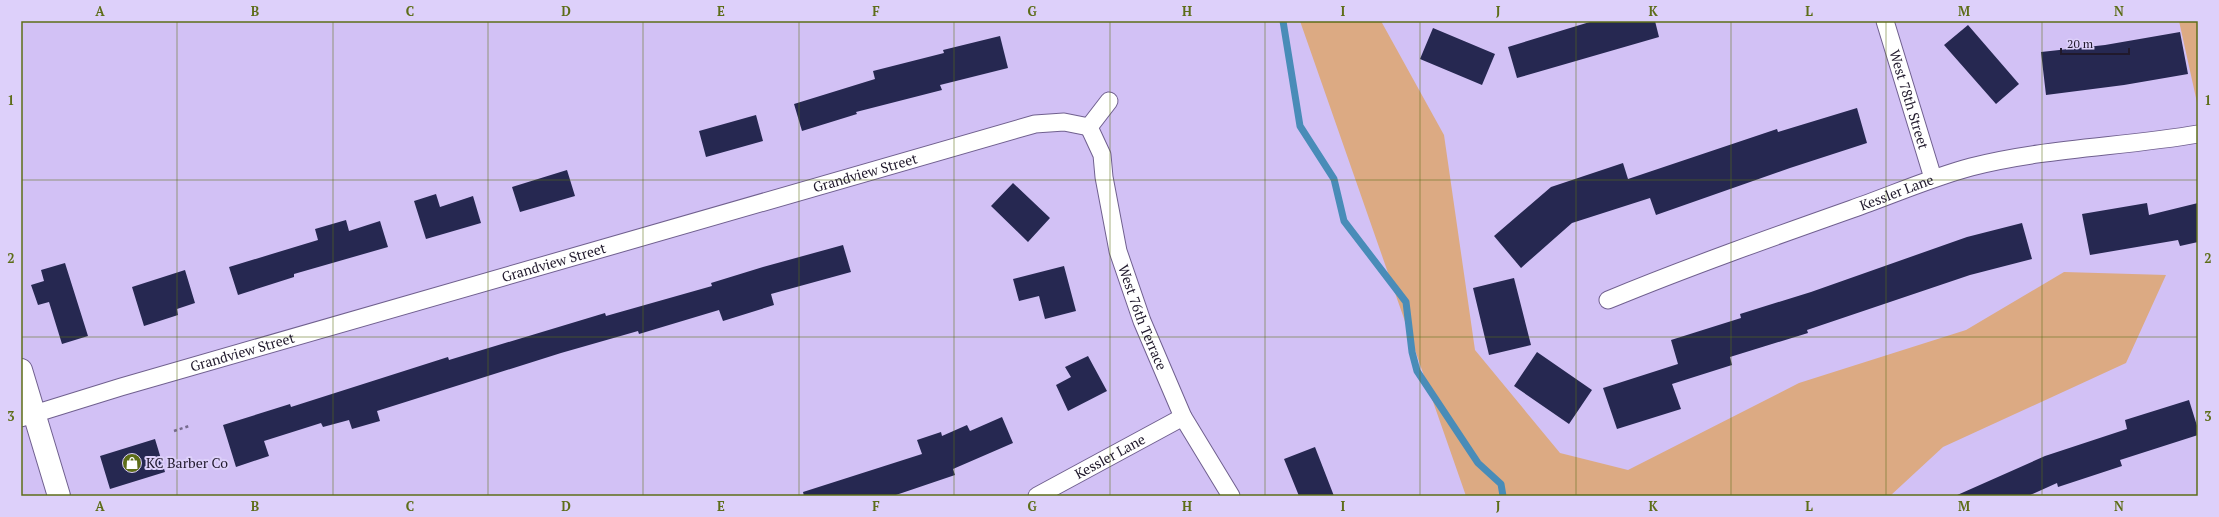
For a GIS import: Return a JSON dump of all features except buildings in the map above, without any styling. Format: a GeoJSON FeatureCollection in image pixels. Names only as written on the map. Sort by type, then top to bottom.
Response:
{"type":"FeatureCollection","features":[{"type":"Feature","properties":{"kind":"main road"},"geometry":{"type":"LineString","coordinates":[[21,370],[27,416],[59,496]]}},
{"type":"Feature","properties":{"kind":"street","name":"West 78th Street"},"geometry":{"type":"LineString","coordinates":[[1885,21],[1933,178]]}},
{"type":"Feature","properties":{"kind":"street"},"geometry":{"type":"LineString","coordinates":[[1089,127],[1109,101]]}},
{"type":"Feature","properties":{"kind":"street","name":"Grandview Street"},"geometry":{"type":"LineString","coordinates":[[27,416],[1035,124],[1064,122],[1089,127]]}},
{"type":"Feature","properties":{"kind":"street","name":"West 76th Terrace"},"geometry":{"type":"LineString","coordinates":[[1089,127],[1102,155],[1104,177],[1118,251],[1142,322],[1183,417],[1231,496]]}},
{"type":"Feature","properties":{"kind":"street","name":"Kessler Lane"},"geometry":{"type":"LineString","coordinates":[[1608,300],[1686,268],[1876,201],[1933,178],[1973,167],[2052,152],[2198,134]]}},
{"type":"Feature","properties":{"kind":"street","name":"Kessler Lane"},"geometry":{"type":"LineString","coordinates":[[1037,496],[1183,417]]}},
{"type":"Feature","properties":{"kind":"path"},"geometry":{"type":"LineString","coordinates":[[174,431],[189,426]]}},
{"type":"Feature","properties":{"kind":"shaded area"},"geometry":{"type":"Polygon","coordinates":[[[1300,21],[1381,21],[1444,135],[1475,350],[1560,453],[1628,470],[1799,383],[1966,330],[2064,272],[2166,275],[2126,363],[1943,447],[1890,496],[1466,496],[1300,21]]]}},
{"type":"Feature","properties":{"kind":"shaded area"},"geometry":{"type":"Polygon","coordinates":[[[2179,21],[2198,21],[2198,107],[2179,21]]]}},
{"type":"Feature","properties":{"kind":"waterway"},"geometry":{"type":"LineString","coordinates":[[1283,21],[1300,126],[1334,179],[1344,221],[1406,302],[1412,352],[1417,371],[1478,463],[1501,484],[1503,496]]}},
{"type":"Feature","properties":{"kind":"place","name":"KC Barber Co"},"geometry":{"type":"Point","coordinates":[132,463]}}]}
